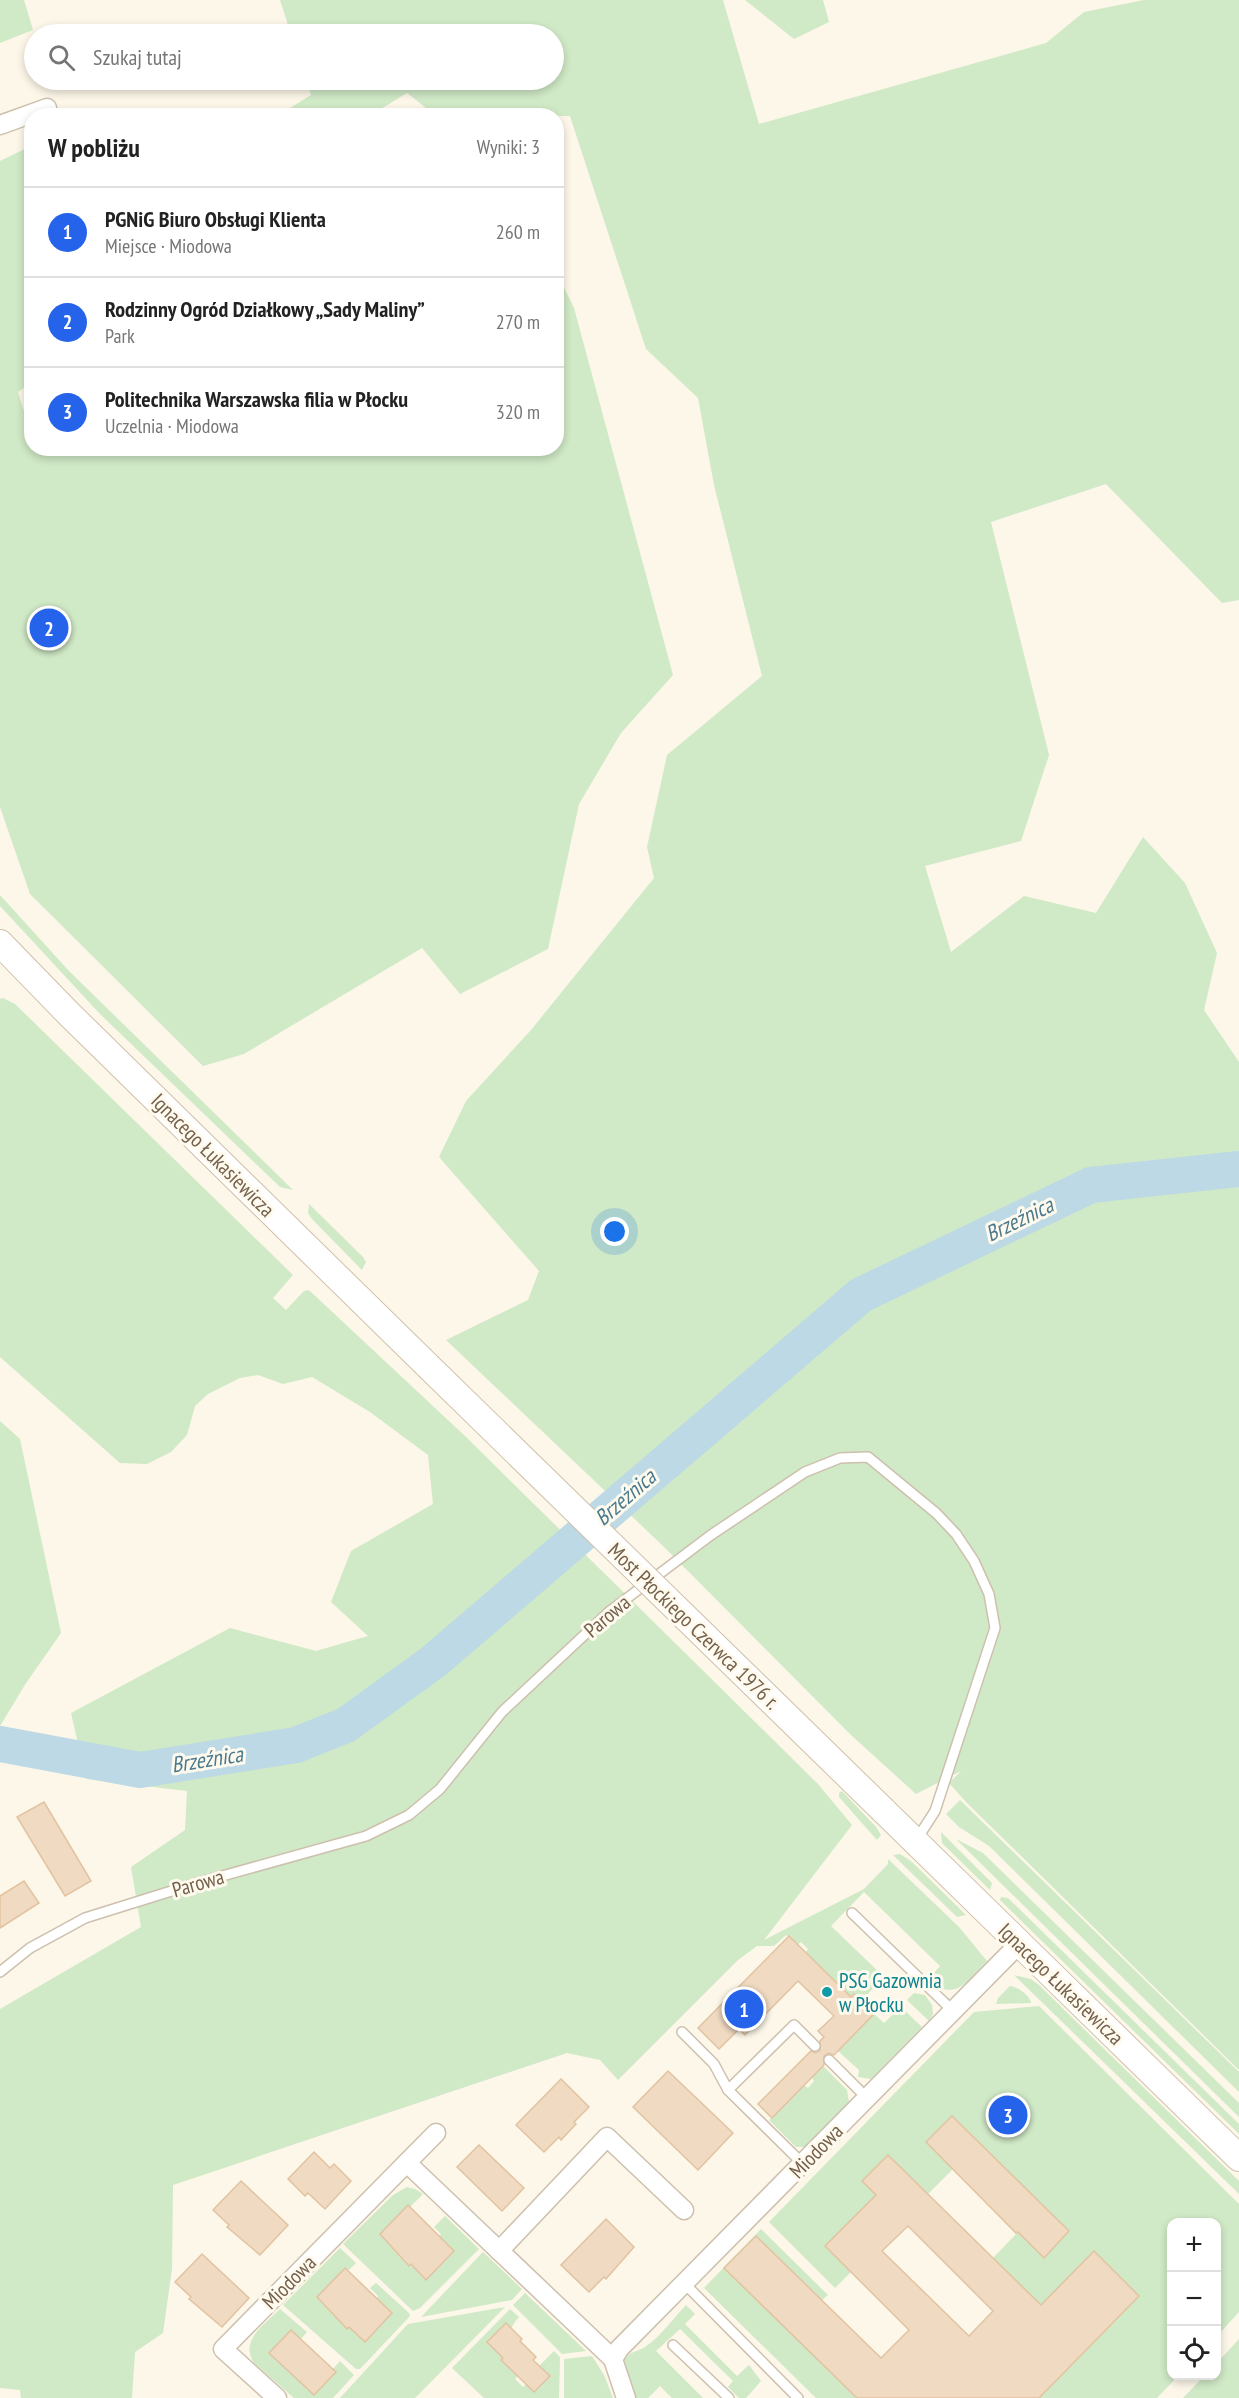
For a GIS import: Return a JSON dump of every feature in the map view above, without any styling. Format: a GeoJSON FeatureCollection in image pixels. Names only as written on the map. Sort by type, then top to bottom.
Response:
{"type":"FeatureCollection","features":[{"type":"Feature","properties":{"kind":"street"},"geometry":{"type":"LineString","coordinates":[[0,125],[24,116]]}},
{"type":"Feature","properties":{"kind":"street","name":"Ignacego Łukasiewicza"},"geometry":{"type":"LineString","coordinates":[[0,943],[69,1014],[428,1366]]}},
{"type":"Feature","properties":{"kind":"street","name":"Most Płockiego Czerwca 1976 r."},"geometry":{"type":"LineString","coordinates":[[428,1366],[883,1810]]}},
{"type":"Feature","properties":{"kind":"street","name":"Ignacego Łukasiewicza"},"geometry":{"type":"LineString","coordinates":[[883,1810],[1239,2158]]}},
{"type":"Feature","properties":{"kind":"street","name":"Miodowa"},"geometry":{"type":"LineString","coordinates":[[613,2359],[619,2349],[1020,1943]]}},
{"type":"Feature","properties":{"kind":"street","name":"Miodowa"},"geometry":{"type":"LineString","coordinates":[[277,2398],[223,2349],[436,2133]]}},
{"type":"Feature","properties":{"kind":"street"},"geometry":{"type":"LineString","coordinates":[[499,2251],[607,2137],[684,2210]]}},
{"type":"Feature","properties":{"kind":"street"},"geometry":{"type":"LineString","coordinates":[[406,2163],[613,2359],[626,2398]]}},
{"type":"Feature","properties":{"kind":"lane","name":"Parowa"},"geometry":{"type":"LineString","coordinates":[[0,1972],[30,1948],[85,1918],[197,1883],[366,1836],[409,1815],[440,1789],[502,1712],[610,1611],[711,1535],[805,1472],[840,1458],[868,1457],[936,1513],[956,1534],[974,1560],[989,1594],[994,1628],[935,1811],[916,1841]]}},
{"type":"Feature","properties":{"kind":"lane"},"geometry":{"type":"LineString","coordinates":[[852,1913],[953,2011]]}},
{"type":"Feature","properties":{"kind":"lane"},"geometry":{"type":"LineString","coordinates":[[728,2090],[794,2025],[815,2046]]}},
{"type":"Feature","properties":{"kind":"lane"},"geometry":{"type":"LineString","coordinates":[[682,2032],[714,2064],[728,2090],[802,2164]]}},
{"type":"Feature","properties":{"kind":"lane"},"geometry":{"type":"LineString","coordinates":[[829,2060],[867,2098]]}},
{"type":"Feature","properties":{"kind":"lane"},"geometry":{"type":"LineString","coordinates":[[685,2284],[798,2398]]}},
{"type":"Feature","properties":{"kind":"lane"},"geometry":{"type":"LineString","coordinates":[[673,2345],[729,2398]]}},
{"type":"Feature","properties":{"kind":"green space"},"geometry":{"type":"Polygon","coordinates":[[[0,0],[24,0],[31,24],[24,24],[24,34],[0,43],[0,0]]]}},
{"type":"Feature","properties":{"kind":"green space"},"geometry":{"type":"Polygon","coordinates":[[[280,0],[723,0],[759,124],[1046,43],[1084,12],[1144,0],[1239,0],[1239,600],[1222,603],[1106,484],[991,522],[1049,755],[1021,841],[925,866],[951,952],[1024,896],[1096,913],[1143,837],[1185,883],[1217,953],[1204,1010],[1239,1062],[1239,2070],[966,1802],[949,1783],[961,1771],[916,1794],[851,1735],[662,1545],[446,1340],[528,1300],[539,1271],[439,1157],[466,1101],[531,1030],[654,878],[647,847],[667,755],[762,676],[714,485],[698,398],[646,349],[570,116],[564,116],[564,108],[426,108],[407,93],[382,108],[290,108],[311,95],[309,90],[564,90],[564,24],[288,24],[280,0]]]}},
{"type":"Feature","properties":{"kind":"green space"},"geometry":{"type":"Polygon","coordinates":[[[745,0],[823,0],[829,22],[794,39],[745,0]]]}},
{"type":"Feature","properties":{"kind":"green space"},"geometry":{"type":"Polygon","coordinates":[[[24,149],[24,388],[18,392],[24,411],[24,456],[564,456],[564,287],[574,308],[673,675],[621,733],[579,804],[548,949],[460,994],[422,948],[244,1054],[203,1066],[30,894],[0,807],[0,161],[24,149]]]}},
{"type":"Feature","properties":{"kind":"green space"},"geometry":{"type":"Polygon","coordinates":[[[0,895],[69,971],[293,1190],[280,1187],[100,1014],[0,906],[0,895]]]}},
{"type":"Feature","properties":{"kind":"green space"},"geometry":{"type":"Polygon","coordinates":[[[3,998],[15,1004],[293,1275],[273,1298],[286,1310],[304,1291],[311,1292],[466,1437],[818,1784],[852,1825],[764,1940],[864,1889],[888,1864],[888,1859],[959,1927],[987,1961],[969,1980],[956,1989],[941,1988],[932,1982],[934,1973],[940,1966],[864,1892],[831,1926],[884,1977],[861,2001],[854,1994],[851,1997],[805,1953],[808,1949],[801,1942],[797,1945],[786,1935],[774,1946],[757,1946],[738,1960],[618,2080],[600,2060],[567,2053],[173,2185],[172,2269],[163,2333],[135,2352],[132,2398],[21,2398],[20,2390],[0,2388],[0,2009],[141,1927],[131,1867],[185,1830],[187,1791],[86,1779],[71,1713],[230,1628],[316,1651],[368,1636],[331,1602],[351,1551],[433,1504],[428,1455],[370,1412],[312,1377],[283,1384],[258,1375],[240,1378],[208,1394],[195,1406],[187,1435],[171,1452],[147,1464],[120,1463],[0,1357],[0,999],[3,998]]]}},
{"type":"Feature","properties":{"kind":"green space"},"geometry":{"type":"Polygon","coordinates":[[[309,1204],[363,1257],[366,1262],[362,1270],[312,1219],[308,1213],[309,1204]]]}},
{"type":"Feature","properties":{"kind":"green space"},"geometry":{"type":"Polygon","coordinates":[[[0,1421],[20,1439],[61,1633],[26,1683],[0,1726],[0,1421]]]}},
{"type":"Feature","properties":{"kind":"green space"},"geometry":{"type":"Polygon","coordinates":[[[842,1791],[876,1827],[881,1835],[877,1840],[839,1797],[842,1791]]]}},
{"type":"Feature","properties":{"kind":"green space"},"geometry":{"type":"Polygon","coordinates":[[[960,1800],[1239,2072],[1239,2092],[989,1846],[959,1827],[946,1814],[960,1800]]]}},
{"type":"Feature","properties":{"kind":"green space"},"geometry":{"type":"Polygon","coordinates":[[[941,1832],[992,1883],[990,1890],[942,1843],[941,1832]]]}},
{"type":"Feature","properties":{"kind":"green space"},"geometry":{"type":"Polygon","coordinates":[[[956,1839],[983,1853],[1239,2103],[1239,2117],[956,1839]]]}},
{"type":"Feature","properties":{"kind":"green space"},"geometry":{"type":"Polygon","coordinates":[[[900,1854],[912,1862],[966,1915],[957,1917],[893,1855],[900,1854]]]}},
{"type":"Feature","properties":{"kind":"green space"},"geometry":{"type":"Polygon","coordinates":[[[1001,1897],[1008,1898],[1239,2124],[1239,2134],[1000,1900],[1001,1897]]]}},
{"type":"Feature","properties":{"kind":"green space"},"geometry":{"type":"Polygon","coordinates":[[[1014,1975],[1031,1979],[1039,1985],[1239,2181],[1239,2194],[1014,1975]]]}},
{"type":"Feature","properties":{"kind":"green space"},"geometry":{"type":"Polygon","coordinates":[[[1010,1986],[1023,1992],[1031,2003],[996,2004],[998,1998],[1010,1986]]]}},
{"type":"Feature","properties":{"kind":"green space"},"geometry":{"type":"Polygon","coordinates":[[[914,1993],[925,1995],[932,2005],[933,2014],[929,2021],[907,2000],[914,1993]]]}},
{"type":"Feature","properties":{"kind":"green space"},"geometry":{"type":"Polygon","coordinates":[[[1039,2006],[1239,2204],[1239,2312],[1221,2332],[1221,2218],[1167,2218],[1167,2380],[1174,2380],[1157,2398],[1039,2398],[1139,2296],[1094,2252],[1041,2305],[993,2258],[1018,2232],[1044,2257],[1069,2231],[952,2116],[926,2142],[953,2169],[928,2194],[888,2155],[862,2181],[876,2195],[825,2246],[851,2272],[835,2288],[769,2222],[974,2012],[1039,2006]]]}},
{"type":"Feature","properties":{"kind":"green space"},"geometry":{"type":"Polygon","coordinates":[[[901,2007],[922,2027],[871,2079],[858,2077],[859,2070],[838,2051],[874,2014],[884,2023],[901,2007]]]}},
{"type":"Feature","properties":{"kind":"green space"},"geometry":{"type":"Polygon","coordinates":[[[823,2066],[847,2090],[849,2102],[806,2147],[796,2147],[769,2120],[804,2085],[808,2088],[814,2081],[812,2078],[823,2066]]]}},
{"type":"Feature","properties":{"kind":"green space"},"geometry":{"type":"Polygon","coordinates":[[[407,2187],[423,2194],[380,2234],[408,2266],[411,2264],[427,2279],[454,2252],[434,2227],[445,2216],[479,2249],[420,2308],[413,2311],[343,2244],[393,2195],[407,2187]]]}},
{"type":"Feature","properties":{"kind":"green space"},"geometry":{"type":"Polygon","coordinates":[[[761,2229],[828,2295],[822,2300],[756,2236],[725,2268],[857,2398],[816,2398],[704,2288],[761,2229]]]}},
{"type":"Feature","properties":{"kind":"green space"},"geometry":{"type":"Polygon","coordinates":[[[340,2248],[356,2263],[348,2271],[344,2268],[318,2297],[347,2329],[349,2327],[365,2342],[392,2313],[370,2288],[376,2283],[410,2316],[360,2369],[356,2369],[283,2305],[340,2248]]]}},
{"type":"Feature","properties":{"kind":"green space"},"geometry":{"type":"Polygon","coordinates":[[[483,2252],[522,2289],[512,2300],[421,2317],[483,2252]]]}},
{"type":"Feature","properties":{"kind":"green space"},"geometry":{"type":"Polygon","coordinates":[[[525,2293],[586,2351],[562,2354],[513,2305],[525,2293]]]}},
{"type":"Feature","properties":{"kind":"green space"},"geometry":{"type":"Polygon","coordinates":[[[686,2305],[695,2314],[685,2324],[737,2376],[749,2365],[761,2381],[746,2398],[739,2398],[728,2387],[733,2381],[680,2329],[656,2351],[703,2398],[672,2398],[660,2386],[648,2398],[634,2398],[623,2363],[625,2359],[656,2338],[686,2305]]]}},
{"type":"Feature","properties":{"kind":"green space"},"geometry":{"type":"Polygon","coordinates":[[[505,2307],[415,2398],[340,2398],[408,2324],[505,2307]]]}},
{"type":"Feature","properties":{"kind":"green space"},"geometry":{"type":"Polygon","coordinates":[[[280,2309],[307,2332],[301,2339],[291,2330],[269,2353],[314,2395],[336,2372],[333,2369],[340,2361],[354,2375],[333,2398],[294,2398],[254,2363],[250,2355],[252,2340],[261,2327],[280,2309]]]}},
{"type":"Feature","properties":{"kind":"green space"},"geometry":{"type":"Polygon","coordinates":[[[510,2309],[519,2317],[511,2329],[506,2351],[501,2360],[520,2374],[515,2379],[523,2387],[526,2384],[534,2392],[549,2376],[539,2366],[554,2351],[560,2357],[559,2398],[484,2398],[452,2368],[510,2309]]]}},
{"type":"Feature","properties":{"kind":"green space"},"geometry":{"type":"Polygon","coordinates":[[[1239,2339],[1239,2398],[1183,2398],[1200,2380],[1221,2380],[1221,2359],[1239,2339]]]}},
{"type":"Feature","properties":{"kind":"green space"},"geometry":{"type":"Polygon","coordinates":[[[592,2356],[604,2375],[613,2398],[564,2398],[564,2359],[592,2356]]]}},
{"type":"Feature","properties":{"kind":"building"},"geometry":{"type":"Polygon","coordinates":[[[44,1802],[91,1881],[65,1896],[17,1817],[44,1802]]]}},
{"type":"Feature","properties":{"kind":"building"},"geometry":{"type":"Polygon","coordinates":[[[24,1881],[39,1903],[0,1928],[0,1896],[24,1881]]]}},
{"type":"Feature","properties":{"kind":"building"},"geometry":{"type":"Polygon","coordinates":[[[789,1936],[851,1997],[854,1994],[874,2014],[834,2055],[828,2053],[824,2056],[824,2065],[772,2118],[758,2104],[811,2051],[816,2053],[820,2050],[820,2041],[824,2037],[818,2031],[834,2016],[798,1981],[745,2035],[739,2029],[719,2049],[698,2028],[789,1936]]]}},
{"type":"Feature","properties":{"kind":"building"},"geometry":{"type":"Polygon","coordinates":[[[668,2071],[733,2133],[698,2170],[633,2107],[668,2071]]]}},
{"type":"Feature","properties":{"kind":"building"},"geometry":{"type":"Polygon","coordinates":[[[561,2079],[589,2107],[561,2140],[559,2137],[544,2152],[516,2125],[561,2079]]]}},
{"type":"Feature","properties":{"kind":"building"},"geometry":{"type":"Polygon","coordinates":[[[952,2116],[1069,2231],[1044,2258],[1018,2232],[1016,2233],[926,2142],[952,2116]]]}},
{"type":"Feature","properties":{"kind":"building"},"geometry":{"type":"Polygon","coordinates":[[[479,2145],[524,2188],[502,2211],[457,2167],[479,2145]]]}},
{"type":"Feature","properties":{"kind":"building"},"geometry":{"type":"Polygon","coordinates":[[[314,2152],[330,2168],[334,2164],[351,2181],[325,2209],[308,2193],[305,2196],[288,2179],[314,2152]]]}},
{"type":"Feature","properties":{"kind":"building"},"geometry":{"type":"Polygon","coordinates":[[[888,2155],[1041,2305],[1094,2251],[1139,2296],[1039,2398],[857,2398],[724,2268],[756,2236],[881,2358],[909,2330],[825,2246],[876,2195],[862,2181],[888,2155]],[[908,2226],[882,2251],[969,2336],[993,2311],[908,2226]]]}},
{"type":"Feature","properties":{"kind":"building"},"geometry":{"type":"Polygon","coordinates":[[[241,2181],[288,2225],[260,2255],[227,2227],[229,2225],[213,2210],[241,2181]]]}},
{"type":"Feature","properties":{"kind":"building"},"geometry":{"type":"Polygon","coordinates":[[[408,2205],[454,2251],[426,2280],[411,2264],[409,2266],[380,2234],[408,2205]]]}},
{"type":"Feature","properties":{"kind":"building"},"geometry":{"type":"Polygon","coordinates":[[[606,2219],[634,2247],[606,2279],[604,2277],[589,2292],[561,2265],[606,2219]]]}},
{"type":"Feature","properties":{"kind":"building"},"geometry":{"type":"Polygon","coordinates":[[[202,2254],[249,2298],[222,2327],[189,2299],[191,2297],[175,2282],[202,2254]]]}},
{"type":"Feature","properties":{"kind":"building"},"geometry":{"type":"Polygon","coordinates":[[[345,2268],[392,2313],[365,2342],[349,2327],[347,2329],[317,2297],[345,2268]]]}},
{"type":"Feature","properties":{"kind":"building"},"geometry":{"type":"Polygon","coordinates":[[[506,2323],[536,2357],[533,2360],[550,2376],[534,2392],[501,2360],[503,2358],[487,2342],[506,2323]]]}},
{"type":"Feature","properties":{"kind":"building"},"geometry":{"type":"Polygon","coordinates":[[[291,2330],[336,2372],[314,2395],[269,2353],[291,2330]]]}},
{"type":"Feature","properties":{"kind":"waterway","name":"Brzeźnica"},"geometry":{"type":"LineString","coordinates":[[0,1744],[140,1770],[296,1745],[346,1725],[433,1662],[861,1295],[1091,1185],[1239,1169]]}},
{"type":"Feature","properties":{"kind":"place","name":"Rodzinny Ogród Działkowy „Sady Maliny”"},"geometry":{"type":"Point","coordinates":[49,628]}},
{"type":"Feature","properties":{"kind":"place","name":"PSG Gazownia w Płocku"},"geometry":{"type":"Point","coordinates":[827,1992]}},
{"type":"Feature","properties":{"kind":"place","name":"PGNiG Biuro Obsługi Klienta"},"geometry":{"type":"Point","coordinates":[744,2009]}},
{"type":"Feature","properties":{"kind":"place","name":"Politechnika Warszawska filia w Płocku"},"geometry":{"type":"Point","coordinates":[1008,2115]}}]}
